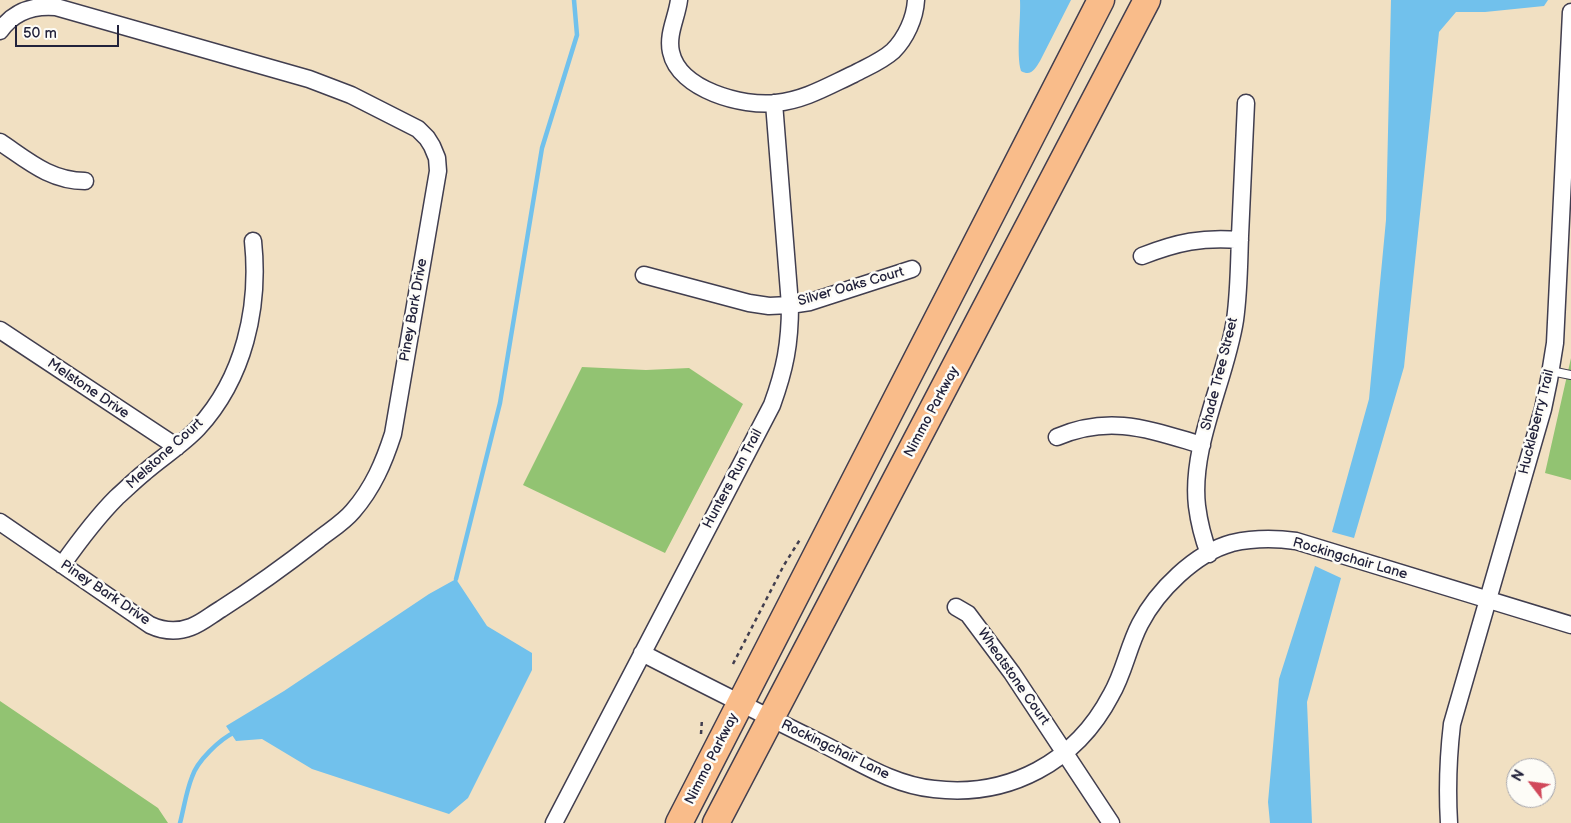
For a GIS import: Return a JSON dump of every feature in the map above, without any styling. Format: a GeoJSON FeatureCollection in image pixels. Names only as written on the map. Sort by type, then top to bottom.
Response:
{"type":"FeatureCollection","features":[{"type":"Feature","properties":{"kind":"highway","name":"Nimmo Parkway"},"geometry":{"type":"LineString","coordinates":[[679,823],[1101,0]]}},
{"type":"Feature","properties":{"kind":"highway","name":"Nimmo Parkway"},"geometry":{"type":"LineString","coordinates":[[716,823],[1147,0]]}},
{"type":"Feature","properties":{"kind":"street"},"geometry":{"type":"LineString","coordinates":[[679,0],[670,41],[671,53],[675,63],[697,85],[711,92],[756,103],[797,100],[881,60],[894,50],[905,35],[912,21],[916,0]]}},
{"type":"Feature","properties":{"kind":"street","name":"Piney Bark Drive"},"geometry":{"type":"LineString","coordinates":[[0,31],[21,12],[45,6],[56,7],[309,79],[351,95],[418,129],[432,146],[437,158],[438,171],[393,434],[386,457],[378,474],[354,510],[347,517],[240,597],[192,627],[178,630],[168,630],[150,625],[0,522]]}},
{"type":"Feature","properties":{"kind":"street","name":"Huckleberry Trail"},"geometry":{"type":"LineString","coordinates":[[1450,823],[1448,778],[1452,724],[1543,409],[1551,371],[1555,343],[1568,160],[1571,12]]}},
{"type":"Feature","properties":{"kind":"street","name":"Hunters Run Trail"},"geometry":{"type":"LineString","coordinates":[[554,823],[772,405],[786,359],[790,332],[790,305],[774,103]]}},
{"type":"Feature","properties":{"kind":"street","name":"Shade Tree Street"},"geometry":{"type":"LineString","coordinates":[[1209,554],[1202,532],[1197,504],[1197,476],[1202,445],[1226,361],[1235,320],[1239,282],[1246,103]]}},
{"type":"Feature","properties":{"kind":"street"},"geometry":{"type":"LineString","coordinates":[[0,142],[46,173],[60,179],[85,181]]}},
{"type":"Feature","properties":{"kind":"street"},"geometry":{"type":"LineString","coordinates":[[1142,256],[1168,246],[1196,240],[1220,238],[1240,240]]}},
{"type":"Feature","properties":{"kind":"street","name":"Melstone Court"},"geometry":{"type":"LineString","coordinates":[[62,565],[84,535],[116,499],[197,429],[210,414],[224,392],[239,359],[253,307],[255,285],[253,241]]}},
{"type":"Feature","properties":{"kind":"street","name":"Silver Oaks Court"},"geometry":{"type":"LineString","coordinates":[[644,275],[749,303],[769,306],[810,302],[912,269]]}},
{"type":"Feature","properties":{"kind":"street","name":"Melstone Drive"},"geometry":{"type":"LineString","coordinates":[[0,330],[177,447]]}},
{"type":"Feature","properties":{"kind":"street"},"geometry":{"type":"LineString","coordinates":[[1057,437],[1075,429],[1091,426],[1120,425],[1144,428],[1202,445]]}},
{"type":"Feature","properties":{"kind":"street","name":"Rockingchair Lane"},"geometry":{"type":"LineString","coordinates":[[642,654],[872,770],[900,781],[933,789],[964,791],[989,789],[1008,784],[1030,775],[1065,752],[1084,734],[1112,694],[1137,631],[1156,598],[1187,568],[1209,554],[1231,544],[1276,538],[1296,541],[1571,625]]}},
{"type":"Feature","properties":{"kind":"street","name":"Wheatstone Court"},"geometry":{"type":"LineString","coordinates":[[956,607],[968,614],[1012,673],[1111,823]]}},
{"type":"Feature","properties":{"kind":"lane"},"geometry":{"type":"LineString","coordinates":[[1551,371],[1571,375]]}},
{"type":"Feature","properties":{"kind":"green space"},"geometry":{"type":"Polygon","coordinates":[[[1571,358],[1571,480],[1545,473],[1571,358]]]}},
{"type":"Feature","properties":{"kind":"green space"},"geometry":{"type":"Polygon","coordinates":[[[582,367],[646,370],[689,368],[743,404],[665,553],[523,485],[582,367]]]}},
{"type":"Feature","properties":{"kind":"green space"},"geometry":{"type":"Polygon","coordinates":[[[0,701],[158,808],[168,823],[0,823],[0,701]]]}},
{"type":"Feature","properties":{"kind":"water"},"geometry":{"type":"Polygon","coordinates":[[[1020,0],[1071,0],[1040,61],[1030,73],[1021,71],[1020,64],[1020,0]]]}},
{"type":"Feature","properties":{"kind":"water"},"geometry":{"type":"Polygon","coordinates":[[[1391,0],[1548,0],[1544,6],[1485,12],[1456,12],[1439,32],[1404,367],[1354,538],[1332,532],[1369,399],[1386,220],[1391,0]]]}},
{"type":"Feature","properties":{"kind":"water"},"geometry":{"type":"Polygon","coordinates":[[[1315,566],[1341,578],[1307,702],[1312,823],[1270,823],[1268,802],[1279,679],[1315,566]]]}},
{"type":"Feature","properties":{"kind":"water"},"geometry":{"type":"Polygon","coordinates":[[[456,579],[487,626],[532,653],[532,670],[468,798],[449,814],[312,769],[262,739],[236,741],[226,726],[284,691],[429,594],[456,579]]]}},
{"type":"Feature","properties":{"kind":"waterway"},"geometry":{"type":"LineString","coordinates":[[456,579],[500,403],[542,148],[577,35],[574,0]]}},
{"type":"Feature","properties":{"kind":"waterway"},"geometry":{"type":"LineString","coordinates":[[180,823],[188,788],[199,764],[210,751],[235,732]]}}]}
